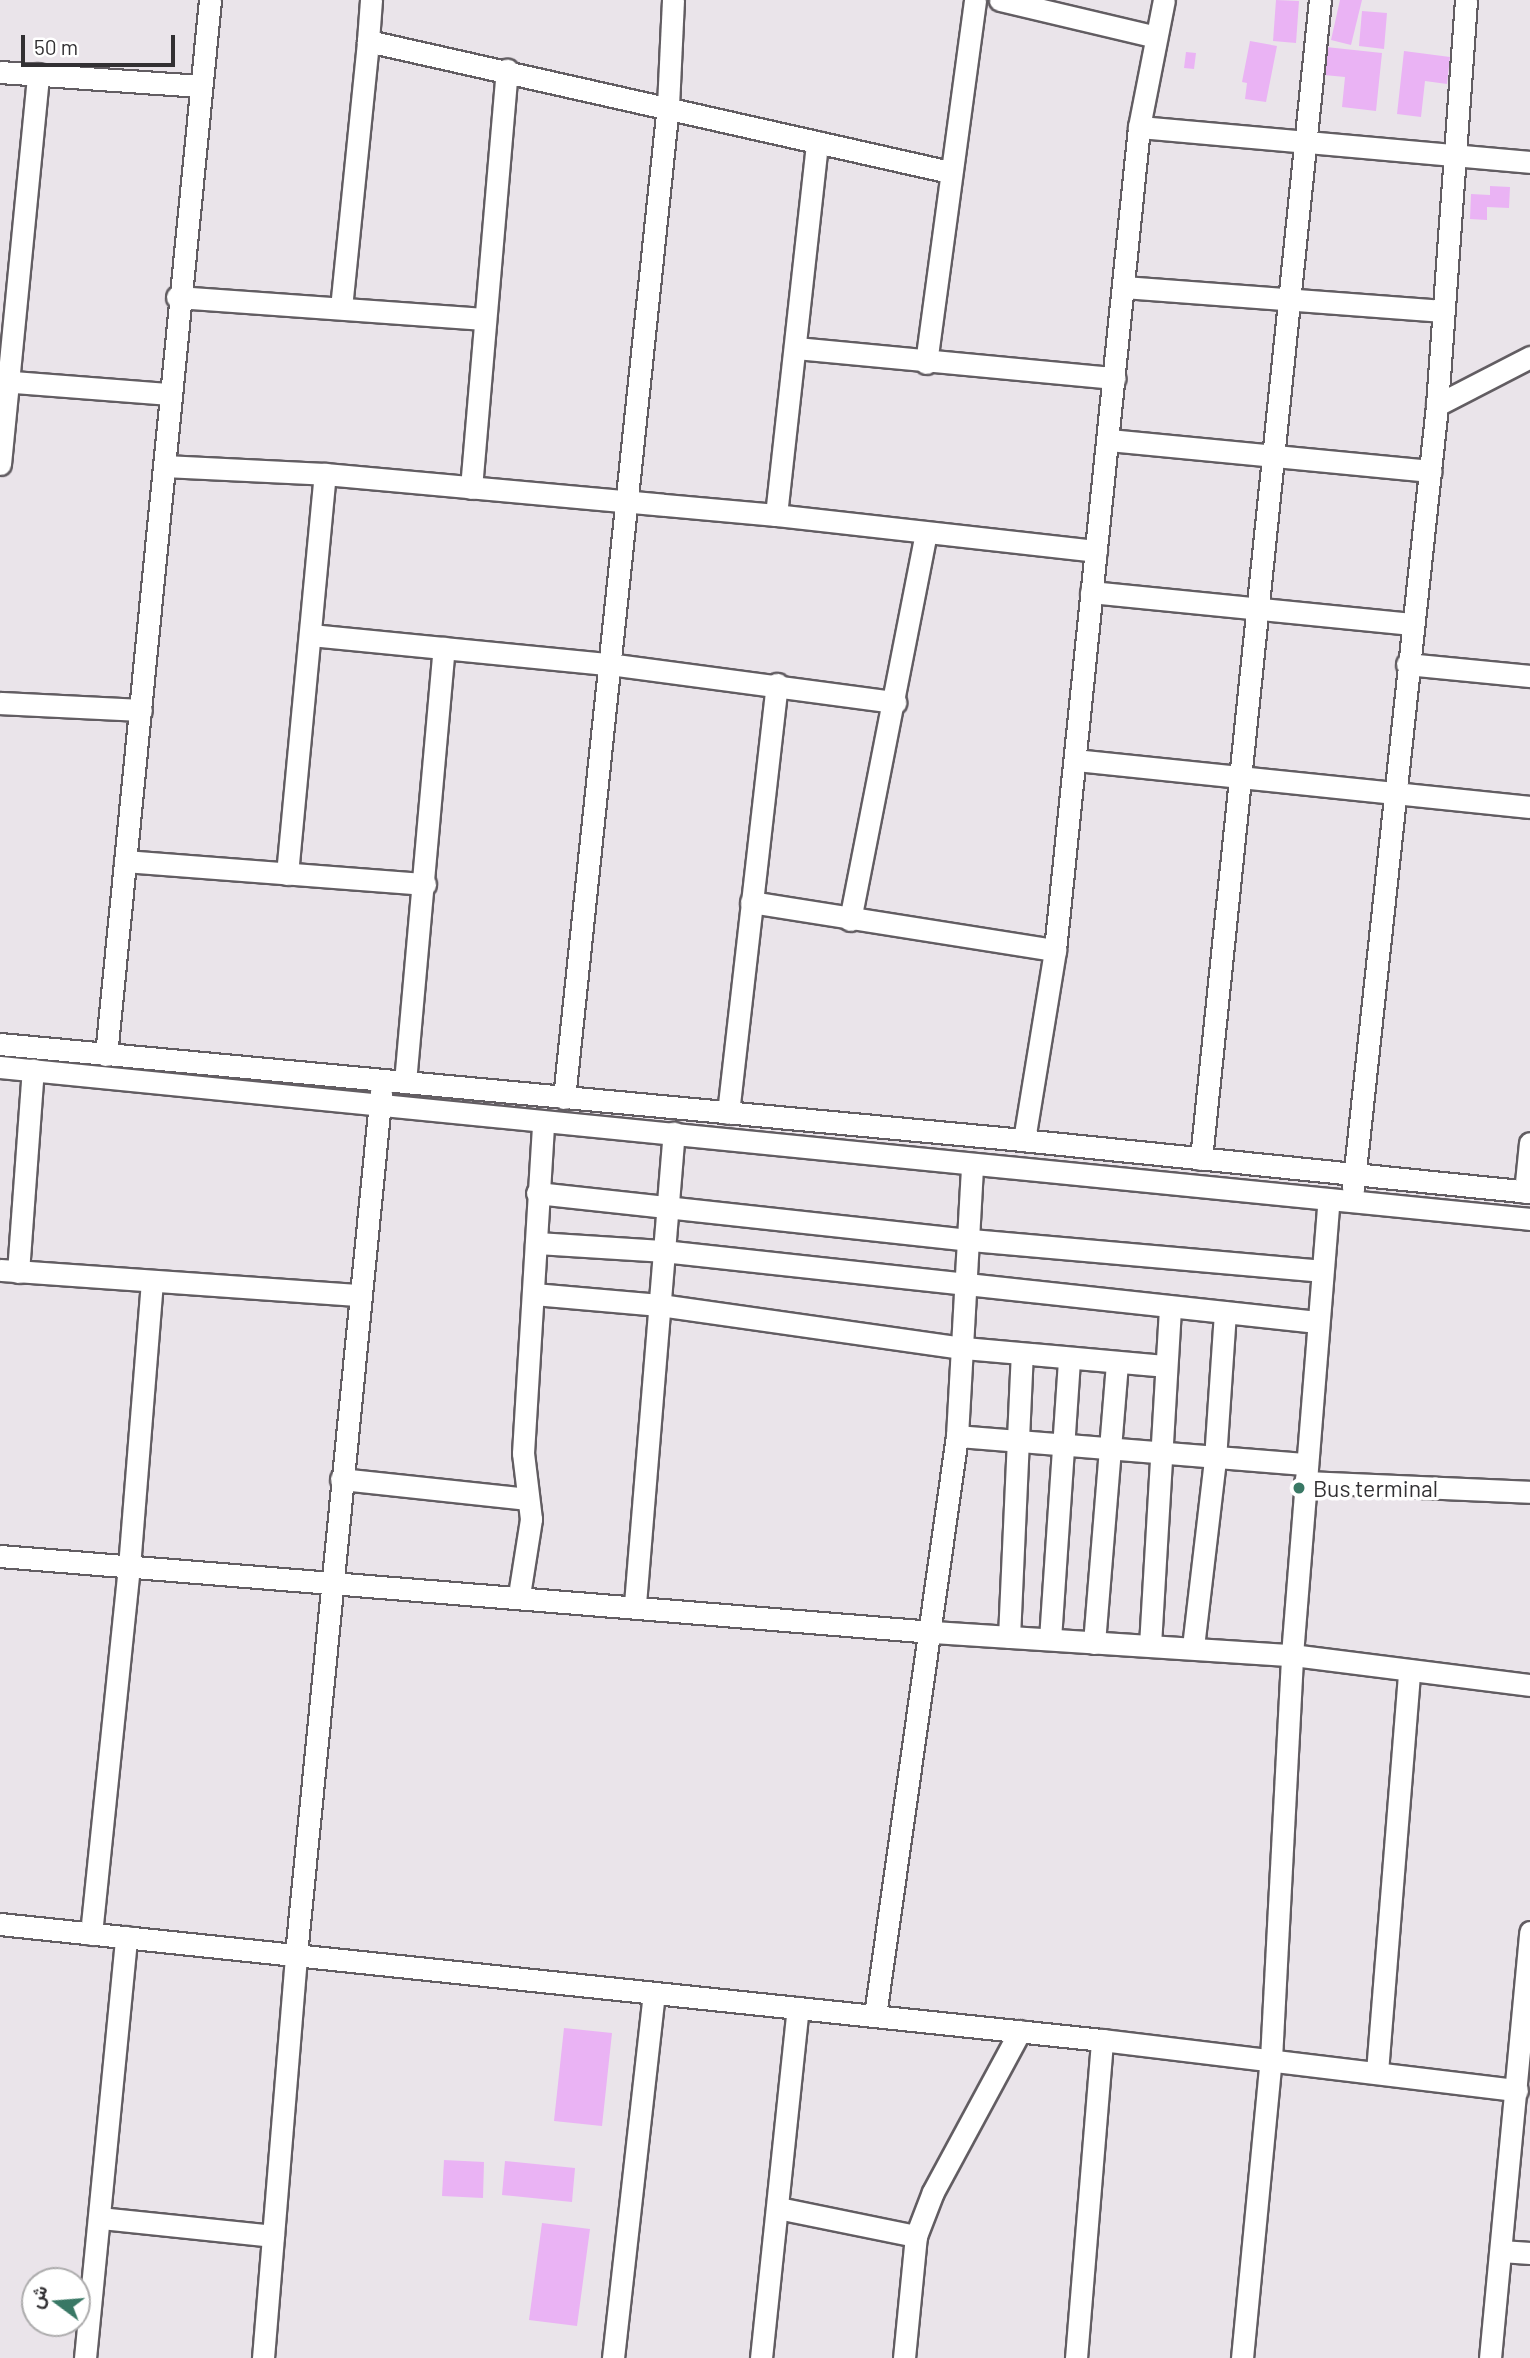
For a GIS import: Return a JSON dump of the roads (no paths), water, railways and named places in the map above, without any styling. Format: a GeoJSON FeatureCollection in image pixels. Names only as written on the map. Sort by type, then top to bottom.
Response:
{"type":"FeatureCollection","features":[{"type":"Feature","properties":{"kind":"street"},"geometry":{"type":"LineString","coordinates":[[106,1055],[164,466],[177,297],[210,0]]}},
{"type":"Feature","properties":{"kind":"street"},"geometry":{"type":"LineString","coordinates":[[341,308],[371,0]]}},
{"type":"Feature","properties":{"kind":"street"},"geometry":{"type":"LineString","coordinates":[[564,1098],[668,106],[673,0]]}},
{"type":"Feature","properties":{"kind":"street"},"geometry":{"type":"LineString","coordinates":[[926,363],[975,0]]}},
{"type":"Feature","properties":{"kind":"street"},"geometry":{"type":"LineString","coordinates":[[1000,0],[1156,37]]}},
{"type":"Feature","properties":{"kind":"street"},"geometry":{"type":"LineString","coordinates":[[1024,1140],[1055,950],[1139,127],[1164,0]]}},
{"type":"Feature","properties":{"kind":"street"},"geometry":{"type":"LineString","coordinates":[[1201,1159],[1238,775],[1274,456],[1302,143],[1320,0]]}},
{"type":"Feature","properties":{"kind":"street"},"geometry":{"type":"LineString","coordinates":[[1352,1202],[1411,624],[1437,405],[1458,157],[1466,0]]}},
{"type":"Feature","properties":{"kind":"street"},"geometry":{"type":"LineString","coordinates":[[368,41],[668,106],[950,172]]}},
{"type":"Feature","properties":{"kind":"street"},"geometry":{"type":"LineString","coordinates":[[471,488],[507,70]]}},
{"type":"Feature","properties":{"kind":"street"},"geometry":{"type":"LineString","coordinates":[[0,72],[200,86]]}},
{"type":"Feature","properties":{"kind":"street"},"geometry":{"type":"LineString","coordinates":[[0,464],[5,381],[38,74]]}},
{"type":"Feature","properties":{"kind":"street"},"geometry":{"type":"LineString","coordinates":[[1139,127],[1530,162]]}},
{"type":"Feature","properties":{"kind":"street"},"geometry":{"type":"LineString","coordinates":[[776,516],[817,142]]}},
{"type":"Feature","properties":{"kind":"street"},"geometry":{"type":"LineString","coordinates":[[1124,287],[1443,311]]}},
{"type":"Feature","properties":{"kind":"street"},"geometry":{"type":"LineString","coordinates":[[177,297],[484,319]]}},
{"type":"Feature","properties":{"kind":"street"},"geometry":{"type":"LineString","coordinates":[[796,348],[926,363],[1115,378]]}},
{"type":"Feature","properties":{"kind":"street"},"geometry":{"type":"LineString","coordinates":[[1437,405],[1530,357]]}},
{"type":"Feature","properties":{"kind":"street"},"geometry":{"type":"LineString","coordinates":[[5,381],[170,394]]}},
{"type":"Feature","properties":{"kind":"street"},"geometry":{"type":"LineString","coordinates":[[1109,440],[1430,471]]}},
{"type":"Feature","properties":{"kind":"street"},"geometry":{"type":"LineString","coordinates":[[164,466],[325,474],[776,516],[1096,551]]}},
{"type":"Feature","properties":{"kind":"street"},"geometry":{"type":"LineString","coordinates":[[287,874],[312,635],[325,474]]}},
{"type":"Feature","properties":{"kind":"street"},"geometry":{"type":"LineString","coordinates":[[850,920],[895,702],[926,533]]}},
{"type":"Feature","properties":{"kind":"street"},"geometry":{"type":"LineString","coordinates":[[1091,592],[1411,624]]}},
{"type":"Feature","properties":{"kind":"street"},"geometry":{"type":"LineString","coordinates":[[312,635],[609,664],[777,684],[895,702]]}},
{"type":"Feature","properties":{"kind":"street"},"geometry":{"type":"LineString","coordinates":[[405,1082],[425,884],[444,648]]}},
{"type":"Feature","properties":{"kind":"street"},"geometry":{"type":"LineString","coordinates":[[1407,664],[1530,676]]}},
{"type":"Feature","properties":{"kind":"street"},"geometry":{"type":"LineString","coordinates":[[729,1113],[777,684]]}},
{"type":"Feature","properties":{"kind":"street"},"geometry":{"type":"LineString","coordinates":[[0,703],[141,710]]}},
{"type":"Feature","properties":{"kind":"street"},"geometry":{"type":"LineString","coordinates":[[1075,760],[1530,807]]}},
{"type":"Feature","properties":{"kind":"street"},"geometry":{"type":"LineString","coordinates":[[125,861],[425,884]]}},
{"type":"Feature","properties":{"kind":"street"},"geometry":{"type":"LineString","coordinates":[[751,902],[850,920],[1055,950]]}},
{"type":"Feature","properties":{"kind":"street"},"geometry":{"type":"LineString","coordinates":[[0,1044],[1024,1140],[1353,1177],[1527,1192],[1530,1143]]}},
{"type":"Feature","properties":{"kind":"street"},"geometry":{"type":"LineString","coordinates":[[0,1067],[1530,1219]]}},
{"type":"Feature","properties":{"kind":"street"},"geometry":{"type":"LineString","coordinates":[[33,1070],[9,1271],[357,1295]]}},
{"type":"Feature","properties":{"kind":"street"},"geometry":{"type":"LineString","coordinates":[[263,2358],[296,1954],[357,1295],[382,1080]]}},
{"type":"Feature","properties":{"kind":"street"},"geometry":{"type":"LineString","coordinates":[[519,1595],[530,1543],[523,1453],[543,1122]]}},
{"type":"Feature","properties":{"kind":"street"},"geometry":{"type":"LineString","coordinates":[[635,1604],[674,1133]]}},
{"type":"Feature","properties":{"kind":"street"},"geometry":{"type":"LineString","coordinates":[[999,1167],[1002,1138]]}},
{"type":"Feature","properties":{"kind":"street"},"geometry":{"type":"LineString","coordinates":[[875,2015],[932,1632],[957,1436],[968,1287],[972,1164]]}},
{"type":"Feature","properties":{"kind":"street"},"geometry":{"type":"LineString","coordinates":[[537,1193],[970,1240],[1322,1271]]}},
{"type":"Feature","properties":{"kind":"street"},"geometry":{"type":"LineString","coordinates":[[1242,2358],[1271,2059],[1292,1655],[1329,1200]]}},
{"type":"Feature","properties":{"kind":"street"},"geometry":{"type":"LineString","coordinates":[[536,1243],[663,1251],[968,1287],[1317,1322]]}},
{"type":"Feature","properties":{"kind":"street"},"geometry":{"type":"LineString","coordinates":[[90,1934],[129,1567],[152,1282]]}},
{"type":"Feature","properties":{"kind":"street"},"geometry":{"type":"LineString","coordinates":[[534,1294],[660,1305],[964,1348],[1069,1360],[1164,1366]]}},
{"type":"Feature","properties":{"kind":"street"},"geometry":{"type":"LineString","coordinates":[[1150,1645],[1158,1454],[1170,1307]]}},
{"type":"Feature","properties":{"kind":"street"},"geometry":{"type":"LineString","coordinates":[[1193,1647],[1215,1459],[1225,1312]]}},
{"type":"Feature","properties":{"kind":"street"},"geometry":{"type":"LineString","coordinates":[[1009,1637],[1022,1354]]}},
{"type":"Feature","properties":{"kind":"street"},"geometry":{"type":"LineString","coordinates":[[1050,1639],[1069,1360]]}},
{"type":"Feature","properties":{"kind":"street"},"geometry":{"type":"LineString","coordinates":[[1094,1643],[1117,1363]]}},
{"type":"Feature","properties":{"kind":"street"},"geometry":{"type":"LineString","coordinates":[[957,1436],[1215,1459],[1306,1473],[1530,1492]]}},
{"type":"Feature","properties":{"kind":"street"},"geometry":{"type":"LineString","coordinates":[[341,1479],[527,1499]]}},
{"type":"Feature","properties":{"kind":"street"},"geometry":{"type":"LineString","coordinates":[[0,1556],[332,1584],[635,1604],[932,1632],[1292,1655],[1530,1685]]}},
{"type":"Feature","properties":{"kind":"street"},"geometry":{"type":"LineString","coordinates":[[1377,2072],[1409,1670]]}},
{"type":"Feature","properties":{"kind":"street"},"geometry":{"type":"LineString","coordinates":[[0,1924],[875,2015],[1271,2059],[1517,2090]]}},
{"type":"Feature","properties":{"kind":"street"},"geometry":{"type":"LineString","coordinates":[[1490,2358],[1517,2090],[1525,2046],[1530,1932]]}},
{"type":"Feature","properties":{"kind":"street"},"geometry":{"type":"LineString","coordinates":[[85,2358],[126,1937]]}},
{"type":"Feature","properties":{"kind":"street"},"geometry":{"type":"LineString","coordinates":[[614,2358],[654,1994]]}},
{"type":"Feature","properties":{"kind":"street"},"geometry":{"type":"LineString","coordinates":[[761,2358],[798,2008]]}},
{"type":"Feature","properties":{"kind":"street"},"geometry":{"type":"LineString","coordinates":[[904,2358],[916,2236],[933,2192],[1020,2031]]}},
{"type":"Feature","properties":{"kind":"street"},"geometry":{"type":"LineString","coordinates":[[1076,2358],[1102,2040]]}},
{"type":"Feature","properties":{"kind":"street"},"geometry":{"type":"LineString","coordinates":[[778,2208],[916,2236]]}},
{"type":"Feature","properties":{"kind":"street"},"geometry":{"type":"LineString","coordinates":[[100,2218],[273,2236]]}},
{"type":"Feature","properties":{"kind":"street"},"geometry":{"type":"LineString","coordinates":[[1501,2251],[1530,2253]]}},
{"type":"Feature","properties":{"kind":"place","name":"Bus terminal"},"geometry":{"type":"Point","coordinates":[1299,1488]}}]}
